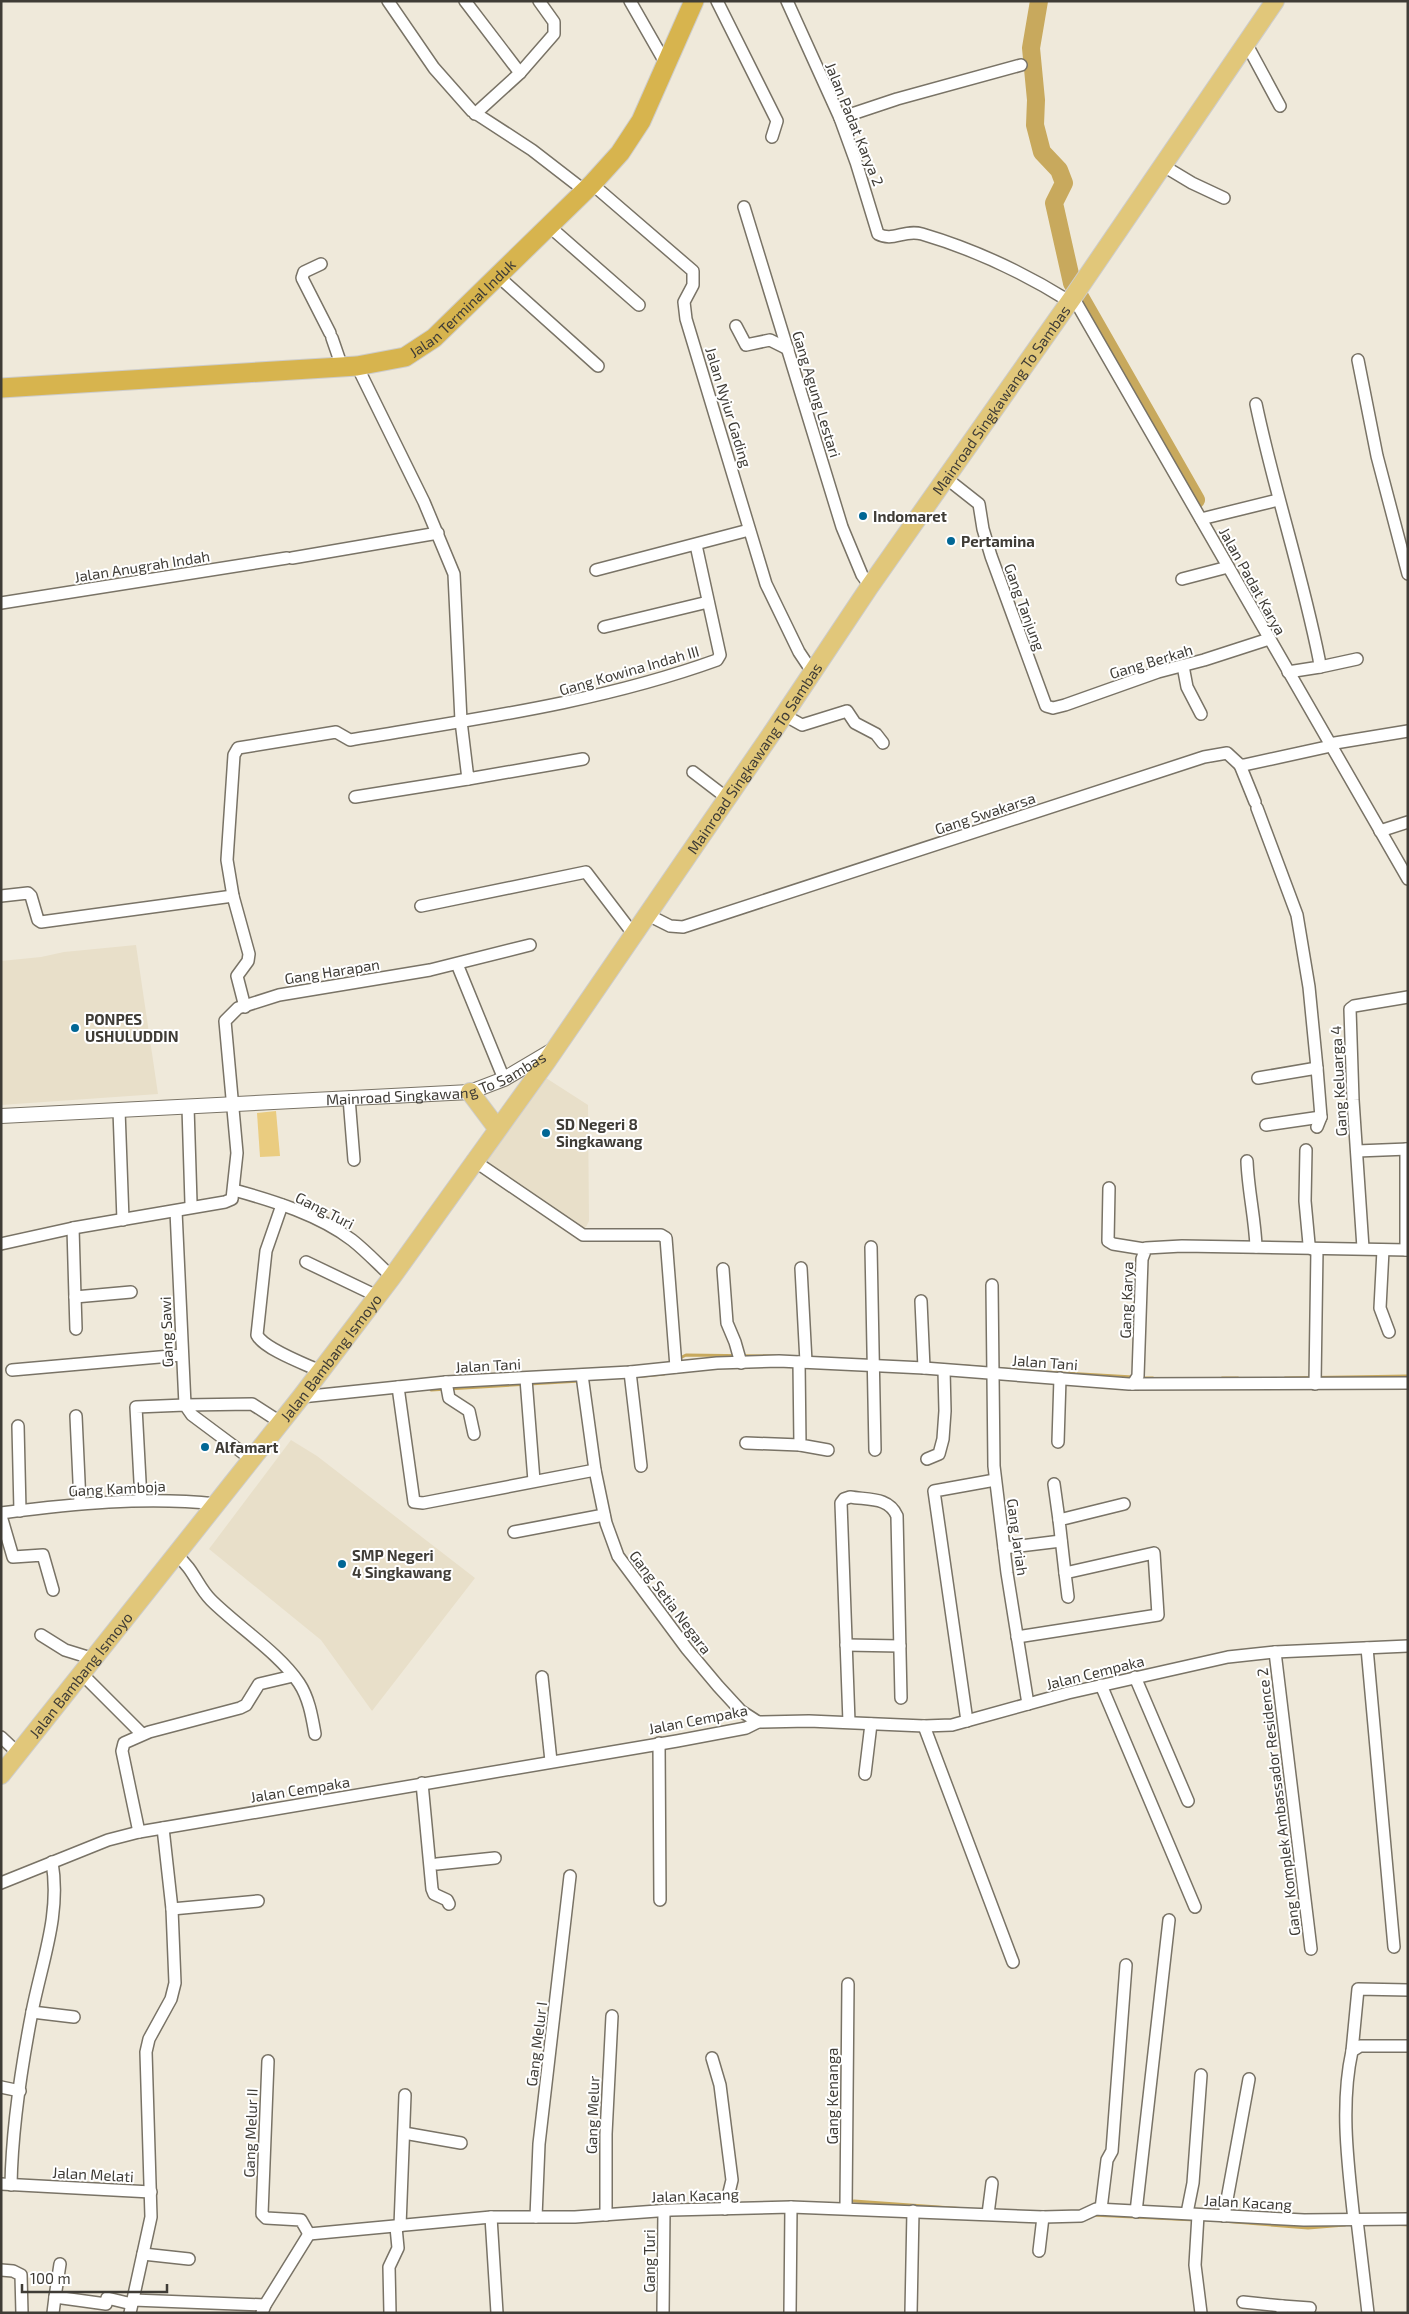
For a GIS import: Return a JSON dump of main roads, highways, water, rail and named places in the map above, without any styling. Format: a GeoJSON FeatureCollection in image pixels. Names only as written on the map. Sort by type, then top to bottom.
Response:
{"type":"FeatureCollection","features":[{"type":"Feature","properties":{"kind":"highway","name":"Jalan Terminal Induk"},"geometry":{"type":"LineString","coordinates":[[1,388],[349,367],[398,360],[415,352],[444,330],[499,277],[589,188],[620,154],[634,134],[694,1]]}},
{"type":"Feature","properties":{"kind":"main road","name":"Mainroad Singkawang To Sambas"},"geometry":{"type":"LineString","coordinates":[[555,1048],[634,935],[654,918],[727,798],[787,717],[813,673],[870,586],[1074,295],[1275,1]]}},
{"type":"Feature","properties":{"kind":"main road","name":"Jalan Bambang Ismoyo"},"geometry":{"type":"LineString","coordinates":[[1,1775],[89,1680],[94,1660],[181,1559],[216,1504],[251,1458],[280,1422],[306,1396],[320,1371],[392,1277],[473,1160],[555,1048]]}},
{"type":"Feature","properties":{"kind":"main road"},"geometry":{"type":"LineString","coordinates":[[470,1092],[497,1128]]}},
{"type":"Feature","properties":{"kind":"waterway"},"geometry":{"type":"LineString","coordinates":[[1039,1],[1031,48],[1036,100],[1035,125],[1042,152],[1059,170],[1064,183],[1054,203],[1072,283],[1196,500]]}},
{"type":"Feature","properties":{"kind":"waterway"},"geometry":{"type":"LineString","coordinates":[[680,1358],[686,1355],[775,1356]]}},
{"type":"Feature","properties":{"kind":"waterway"},"geometry":{"type":"LineString","coordinates":[[965,1366],[1041,1372]]}},
{"type":"Feature","properties":{"kind":"waterway"},"geometry":{"type":"LineString","coordinates":[[1047,1372],[1133,1377]]}},
{"type":"Feature","properties":{"kind":"waterway"},"geometry":{"type":"LineString","coordinates":[[633,1377],[664,1374]]}},
{"type":"Feature","properties":{"kind":"waterway"},"geometry":{"type":"LineString","coordinates":[[1285,1378],[1408,1376]]}},
{"type":"Feature","properties":{"kind":"waterway"},"geometry":{"type":"LineString","coordinates":[[1140,1378],[1153,1378]]}},
{"type":"Feature","properties":{"kind":"waterway"},"geometry":{"type":"LineString","coordinates":[[1222,1378],[1238,1378]]}},
{"type":"Feature","properties":{"kind":"waterway"},"geometry":{"type":"LineString","coordinates":[[431,1390],[580,1381]]}},
{"type":"Feature","properties":{"kind":"waterway"},"geometry":{"type":"LineString","coordinates":[[854,2201],[966,2209]]}},
{"type":"Feature","properties":{"kind":"waterway"},"geometry":{"type":"LineString","coordinates":[[1092,2215],[1195,2220]]}},
{"type":"Feature","properties":{"kind":"waterway"},"geometry":{"type":"LineString","coordinates":[[1222,2221],[1308,2228],[1345,2225]]}},
{"type":"Feature","properties":{"kind":"waterway"},"geometry":{"type":"LineString","coordinates":[[1393,2224],[1408,2225]]}},
{"type":"Feature","properties":{"kind":"place","name":"Indomaret"},"geometry":{"type":"Point","coordinates":[863,516]}},
{"type":"Feature","properties":{"kind":"place","name":"Pertamina"},"geometry":{"type":"Point","coordinates":[951,541]}},
{"type":"Feature","properties":{"kind":"place","name":"PONPES USHULUDDIN"},"geometry":{"type":"Point","coordinates":[75,1028]}},
{"type":"Feature","properties":{"kind":"place","name":"SD Negeri 8 Singkawang"},"geometry":{"type":"Point","coordinates":[546,1133]}},
{"type":"Feature","properties":{"kind":"place","name":"Alfamart"},"geometry":{"type":"Point","coordinates":[205,1447]}},
{"type":"Feature","properties":{"kind":"place","name":"SMP Negeri 4 Singkawang"},"geometry":{"type":"Point","coordinates":[342,1564]}}]}
